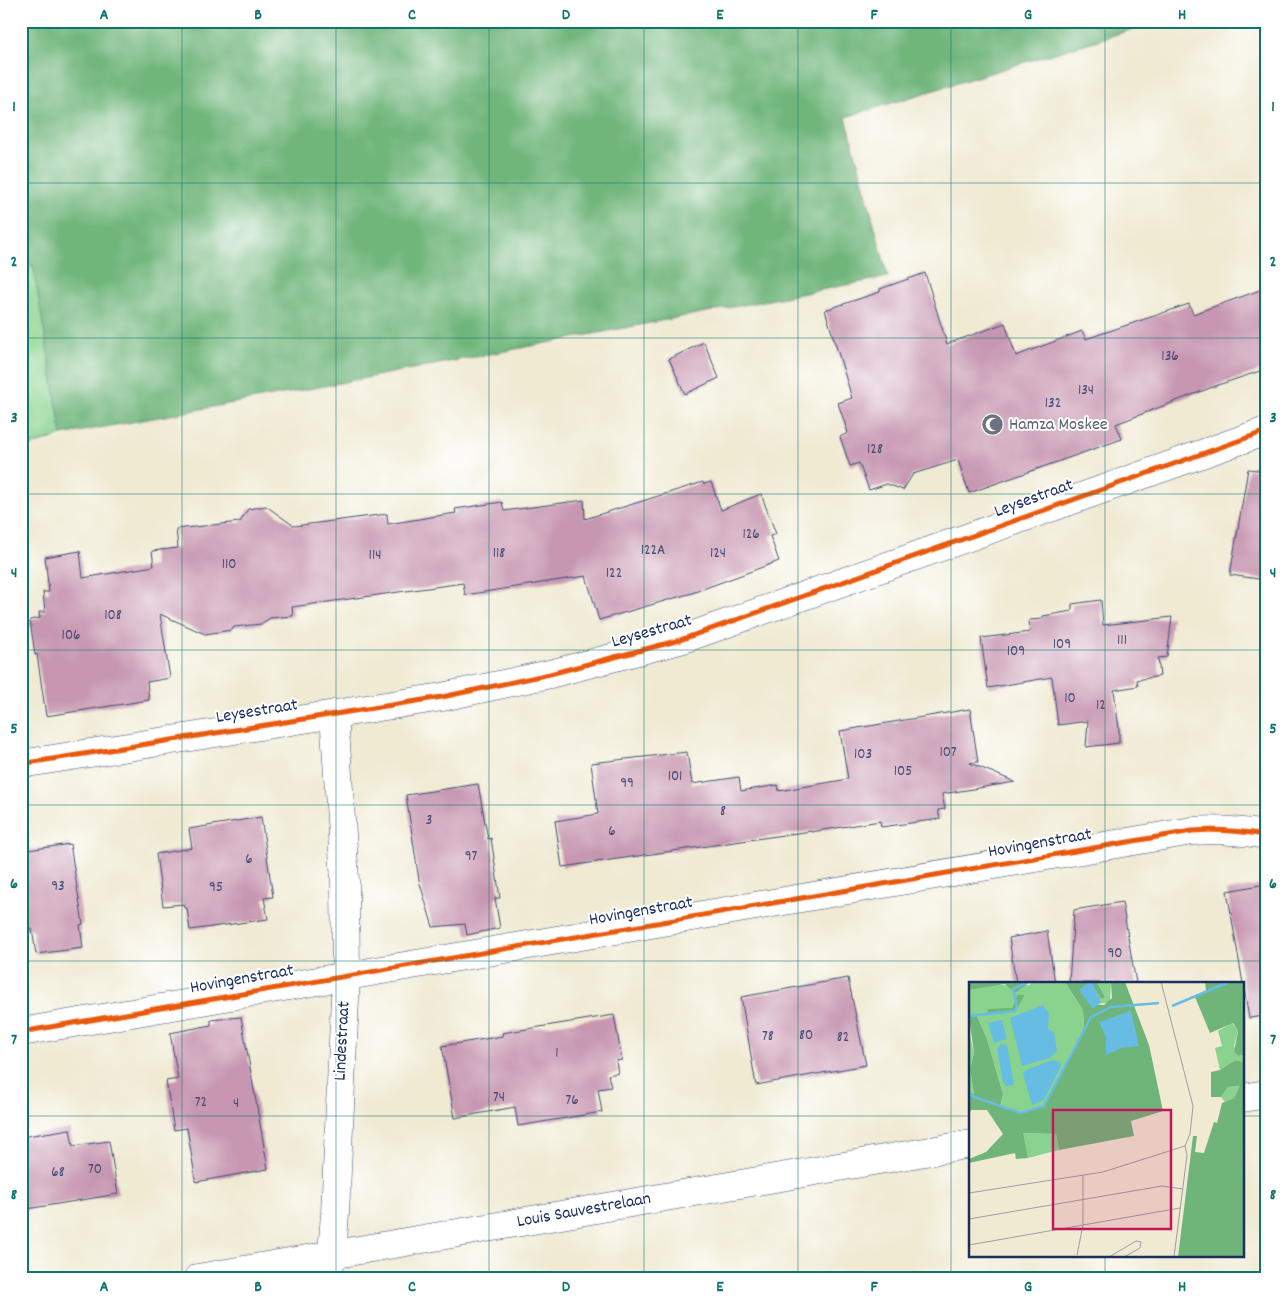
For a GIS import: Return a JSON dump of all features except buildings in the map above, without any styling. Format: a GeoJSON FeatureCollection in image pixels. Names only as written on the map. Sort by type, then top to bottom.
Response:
{"type":"FeatureCollection","features":[{"type":"Feature","properties":{"kind":"street","name":"Leysestraat"},"geometry":{"type":"LineString","coordinates":[[21,764],[442,697],[541,676],[680,640],[1266,431]]}},
{"type":"Feature","properties":{"kind":"street","name":"Lindestraat"},"geometry":{"type":"LineString","coordinates":[[330,1266],[346,976],[345,880],[334,714]]}},
{"type":"Feature","properties":{"kind":"street","name":"Hovingenstraat"},"geometry":{"type":"LineString","coordinates":[[21,1032],[1192,832],[1233,830],[1266,835]]}},
{"type":"Feature","properties":{"kind":"street"},"geometry":{"type":"LineString","coordinates":[[1244,1098],[1266,1094]]}},
{"type":"Feature","properties":{"kind":"street","name":"Louis Sauvestrelaan"},"geometry":{"type":"LineString","coordinates":[[198,1278],[330,1266],[969,1144]]}},
{"type":"Feature","properties":{"kind":"green space"},"geometry":{"type":"Polygon","coordinates":[[[21,21],[1160,21],[846,117],[888,277],[62,435],[33,265],[21,264],[21,21]]]}},
{"type":"Feature","properties":{"kind":"green space"},"geometry":{"type":"Polygon","coordinates":[[[21,264],[33,265],[62,435],[21,449],[21,264]]]}},
{"type":"Feature","properties":{"kind":"cycle path"},"geometry":{"type":"LineString","coordinates":[[21,764],[442,697],[550,674],[680,640],[1266,431]]}},
{"type":"Feature","properties":{"kind":"cycle path"},"geometry":{"type":"LineString","coordinates":[[21,1032],[1192,831],[1211,830],[1266,835]]}},
{"type":"Feature","properties":{"kind":"place","name":"Hamza Moskee"},"geometry":{"type":"Point","coordinates":[993,425]}}]}
